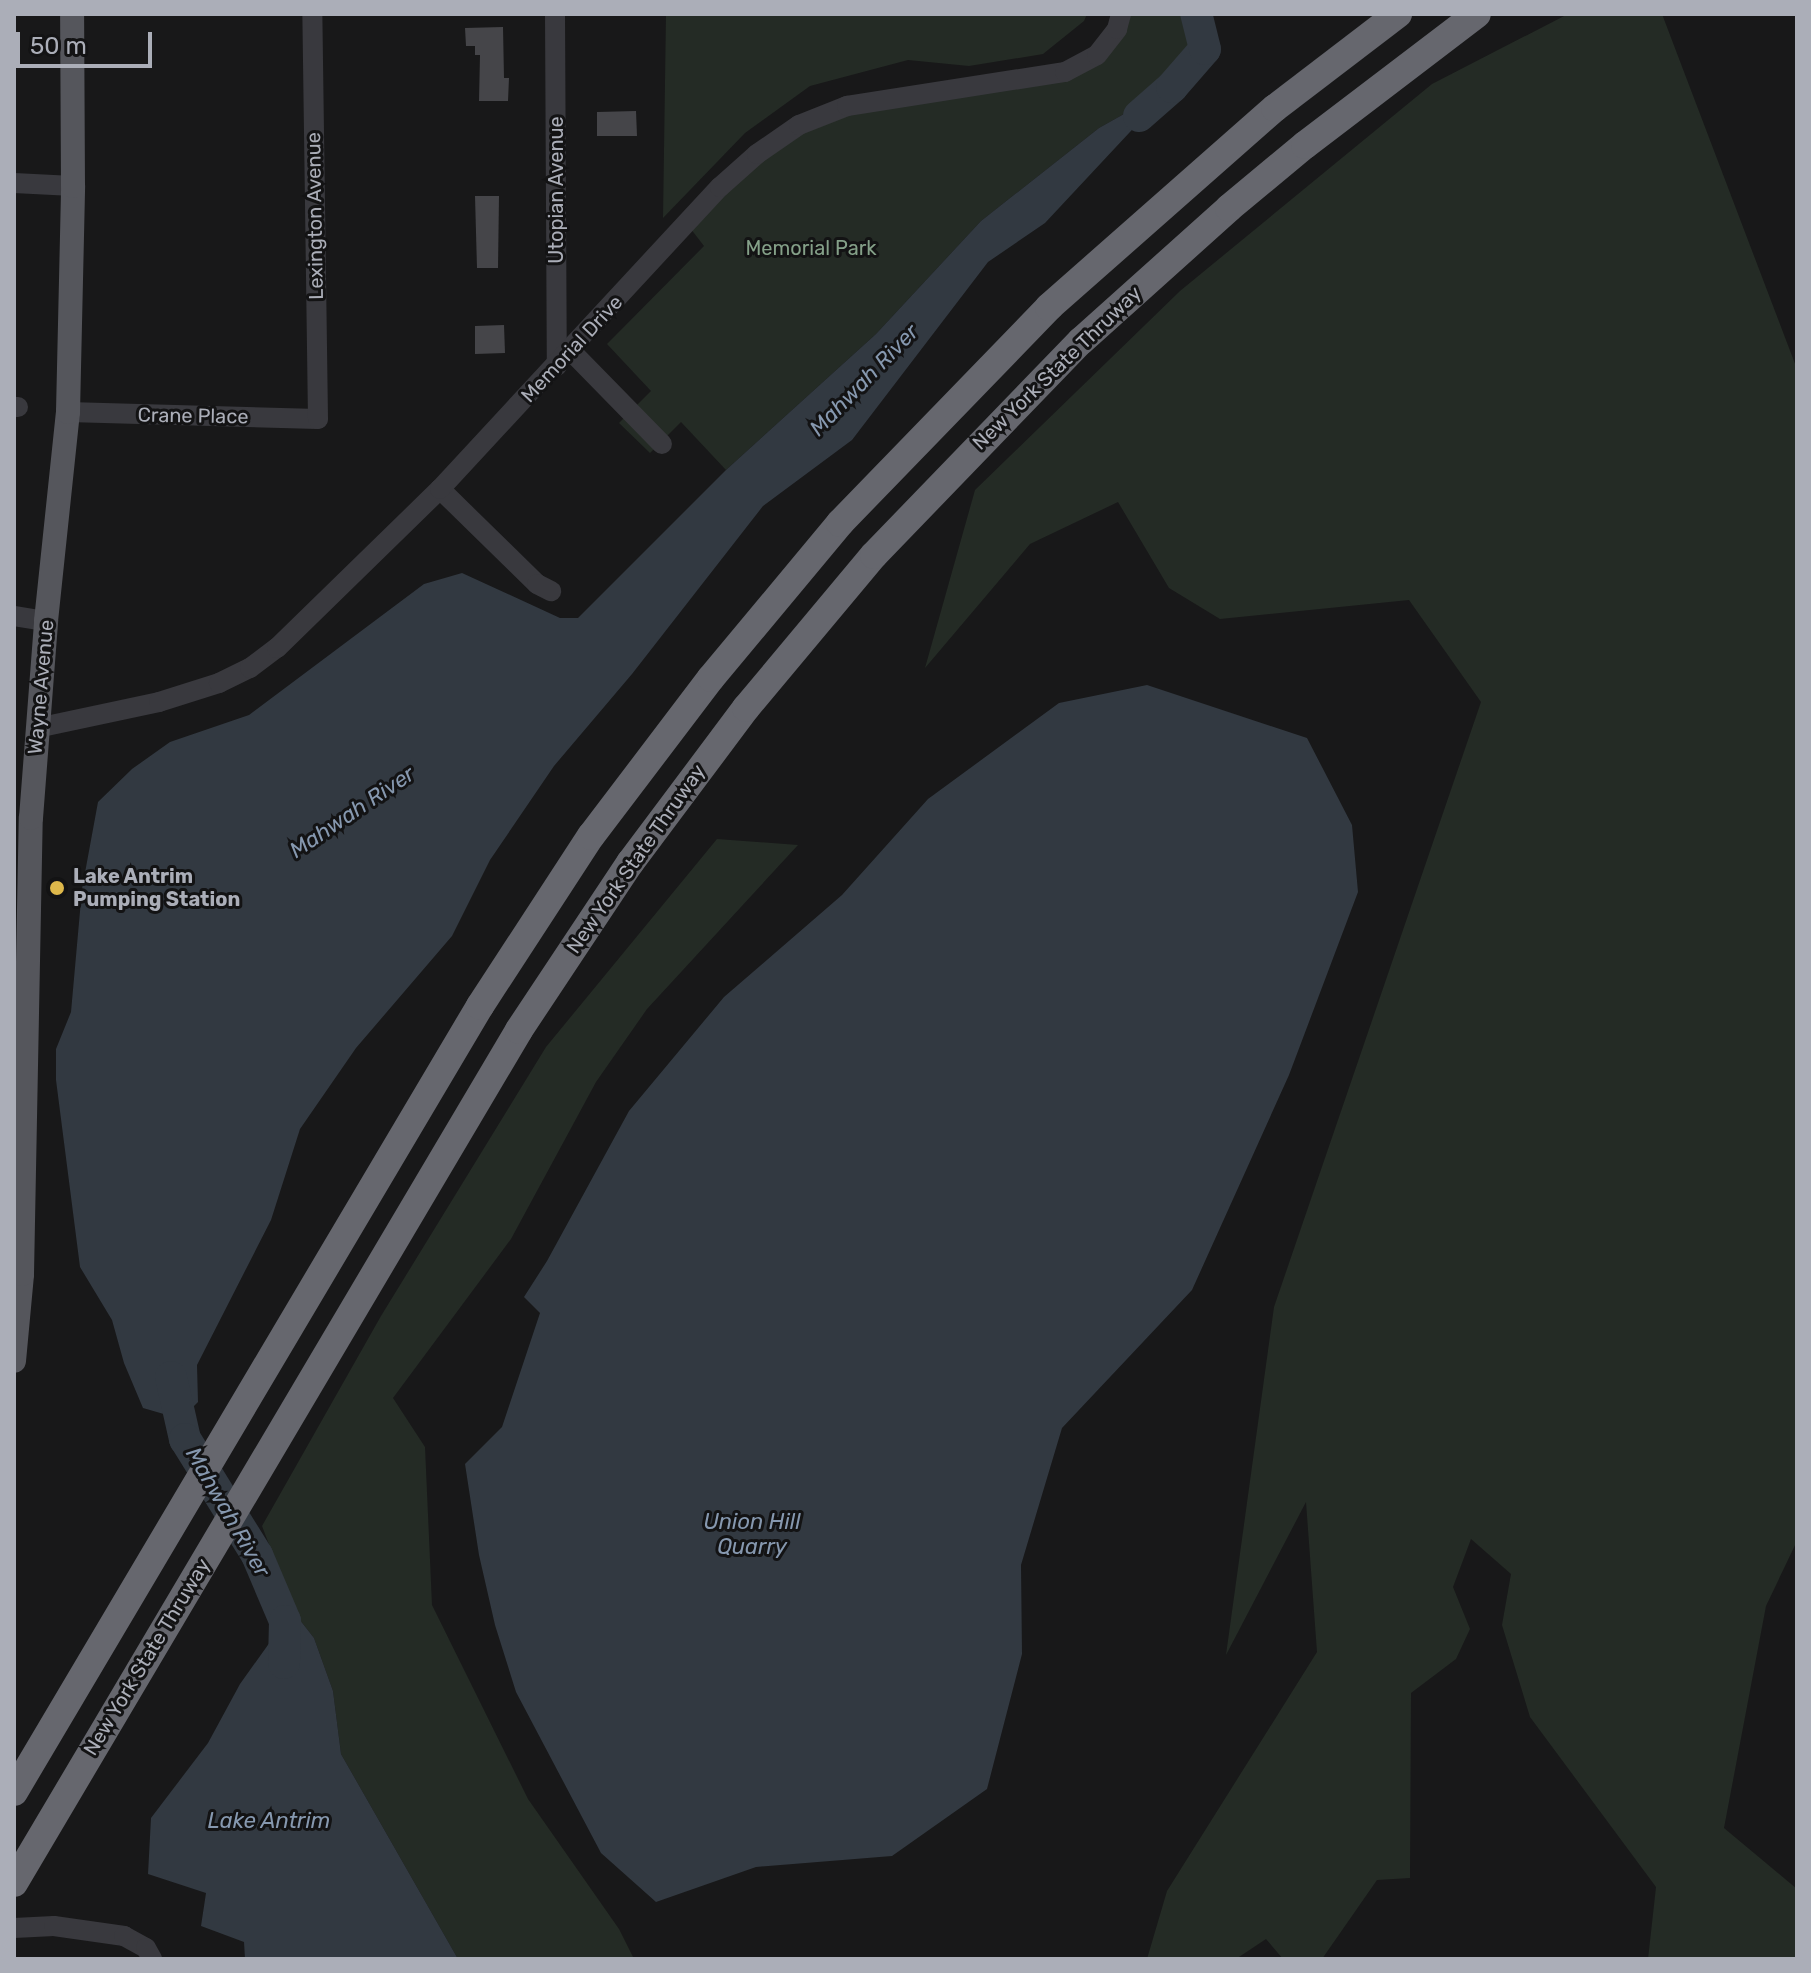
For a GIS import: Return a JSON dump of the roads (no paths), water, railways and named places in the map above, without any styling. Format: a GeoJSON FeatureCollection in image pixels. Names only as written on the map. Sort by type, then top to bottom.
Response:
{"type":"FeatureCollection","features":[{"type":"Feature","properties":{"kind":"highway"},"geometry":{"type":"LineString","coordinates":[[14,1792],[428,1091],[535,920],[650,756],[773,600],[907,450],[1049,307],[1264,117],[1398,14]]}},
{"type":"Feature","properties":{"kind":"highway","name":"New York State Thruway"},"geometry":{"type":"LineString","coordinates":[[14,1883],[468,1115],[574,946],[679,795],[808,630],[1010,411],[1154,274],[1305,145],[1477,14]]}},
{"type":"Feature","properties":{"kind":"main road","name":"Wayne Avenue"},"geometry":{"type":"LineString","coordinates":[[14,1361],[22,1274],[21,910],[68,412],[73,186],[72,14]]}},
{"type":"Feature","properties":{"kind":"street","name":"Lexington Avenue"},"geometry":{"type":"LineString","coordinates":[[312,14],[318,419]]}},
{"type":"Feature","properties":{"kind":"street","name":"Utopian Avenue"},"geometry":{"type":"LineString","coordinates":[[555,14],[557,366]]}},
{"type":"Feature","properties":{"kind":"street","name":"Memorial Drive"},"geometry":{"type":"LineString","coordinates":[[37,728],[159,702],[250,668],[277,648],[440,489],[720,187],[757,154],[799,125],[859,103],[1065,72],[1097,55],[1117,29],[1121,14]]}},
{"type":"Feature","properties":{"kind":"street"},"geometry":{"type":"LineString","coordinates":[[14,183],[73,186]]}},
{"type":"Feature","properties":{"kind":"street"},"geometry":{"type":"LineString","coordinates":[[571,351],[662,444]]}},
{"type":"Feature","properties":{"kind":"street","name":"Crane Place"},"geometry":{"type":"LineString","coordinates":[[68,412],[318,419]]}},
{"type":"Feature","properties":{"kind":"street"},"geometry":{"type":"LineString","coordinates":[[440,489],[537,584],[551,591]]}},
{"type":"Feature","properties":{"kind":"street"},"geometry":{"type":"LineString","coordinates":[[14,616],[46,621]]}},
{"type":"Feature","properties":{"kind":"street"},"geometry":{"type":"LineString","coordinates":[[14,1928],[54,1926],[124,1936],[146,1948],[152,1959]]}},
{"type":"Feature","properties":{"kind":"water"},"geometry":{"type":"Polygon","coordinates":[[[1172,87],[1045,223],[988,262],[852,440],[763,506],[632,674],[554,766],[490,860],[452,936],[356,1048],[300,1129],[271,1220],[197,1365],[198,1402],[181,1419],[143,1408],[124,1363],[112,1320],[80,1267],[56,1080],[56,1049],[71,1012],[82,889],[98,802],[132,769],[170,742],[249,715],[424,584],[462,573],[560,618],[578,618],[726,470],[876,334],[981,221],[1099,128],[1172,87]]]}},
{"type":"Feature","properties":{"kind":"water","name":"Union Hill Quarry"},"geometry":{"type":"Polygon","coordinates":[[[1147,685],[1307,738],[1352,825],[1358,892],[1289,1075],[1192,1290],[1062,1428],[1021,1565],[1022,1654],[987,1789],[892,1856],[756,1867],[656,1902],[601,1853],[516,1692],[495,1625],[479,1555],[465,1464],[502,1427],[540,1313],[524,1297],[629,1111],[724,997],[842,895],[928,799],[1059,703],[1147,685]]]}},
{"type":"Feature","properties":{"kind":"water","name":"Lake Antrim"},"geometry":{"type":"Polygon","coordinates":[[[296,1615],[314,1638],[333,1691],[341,1754],[458,1959],[245,1959],[244,1942],[201,1926],[206,1893],[148,1874],[151,1818],[208,1743],[240,1684],[285,1621],[296,1615]]]}},
{"type":"Feature","properties":{"kind":"waterway","name":"Mahwah River"},"geometry":{"type":"LineString","coordinates":[[1139,116],[1172,87],[1205,49],[1196,14]]}},
{"type":"Feature","properties":{"kind":"waterway","name":"Mahwah River"},"geometry":{"type":"LineString","coordinates":[[171,1377],[185,1439],[257,1555],[285,1621],[284,1663]]}},
{"type":"Feature","properties":{"kind":"place","name":"Lake Antrim Pumping Station"},"geometry":{"type":"Point","coordinates":[57,888]}},
{"type":"Feature","properties":{"kind":"park label","name":"Memorial Park"},"geometry":{"type":"Point","coordinates":[811,248]}}]}
